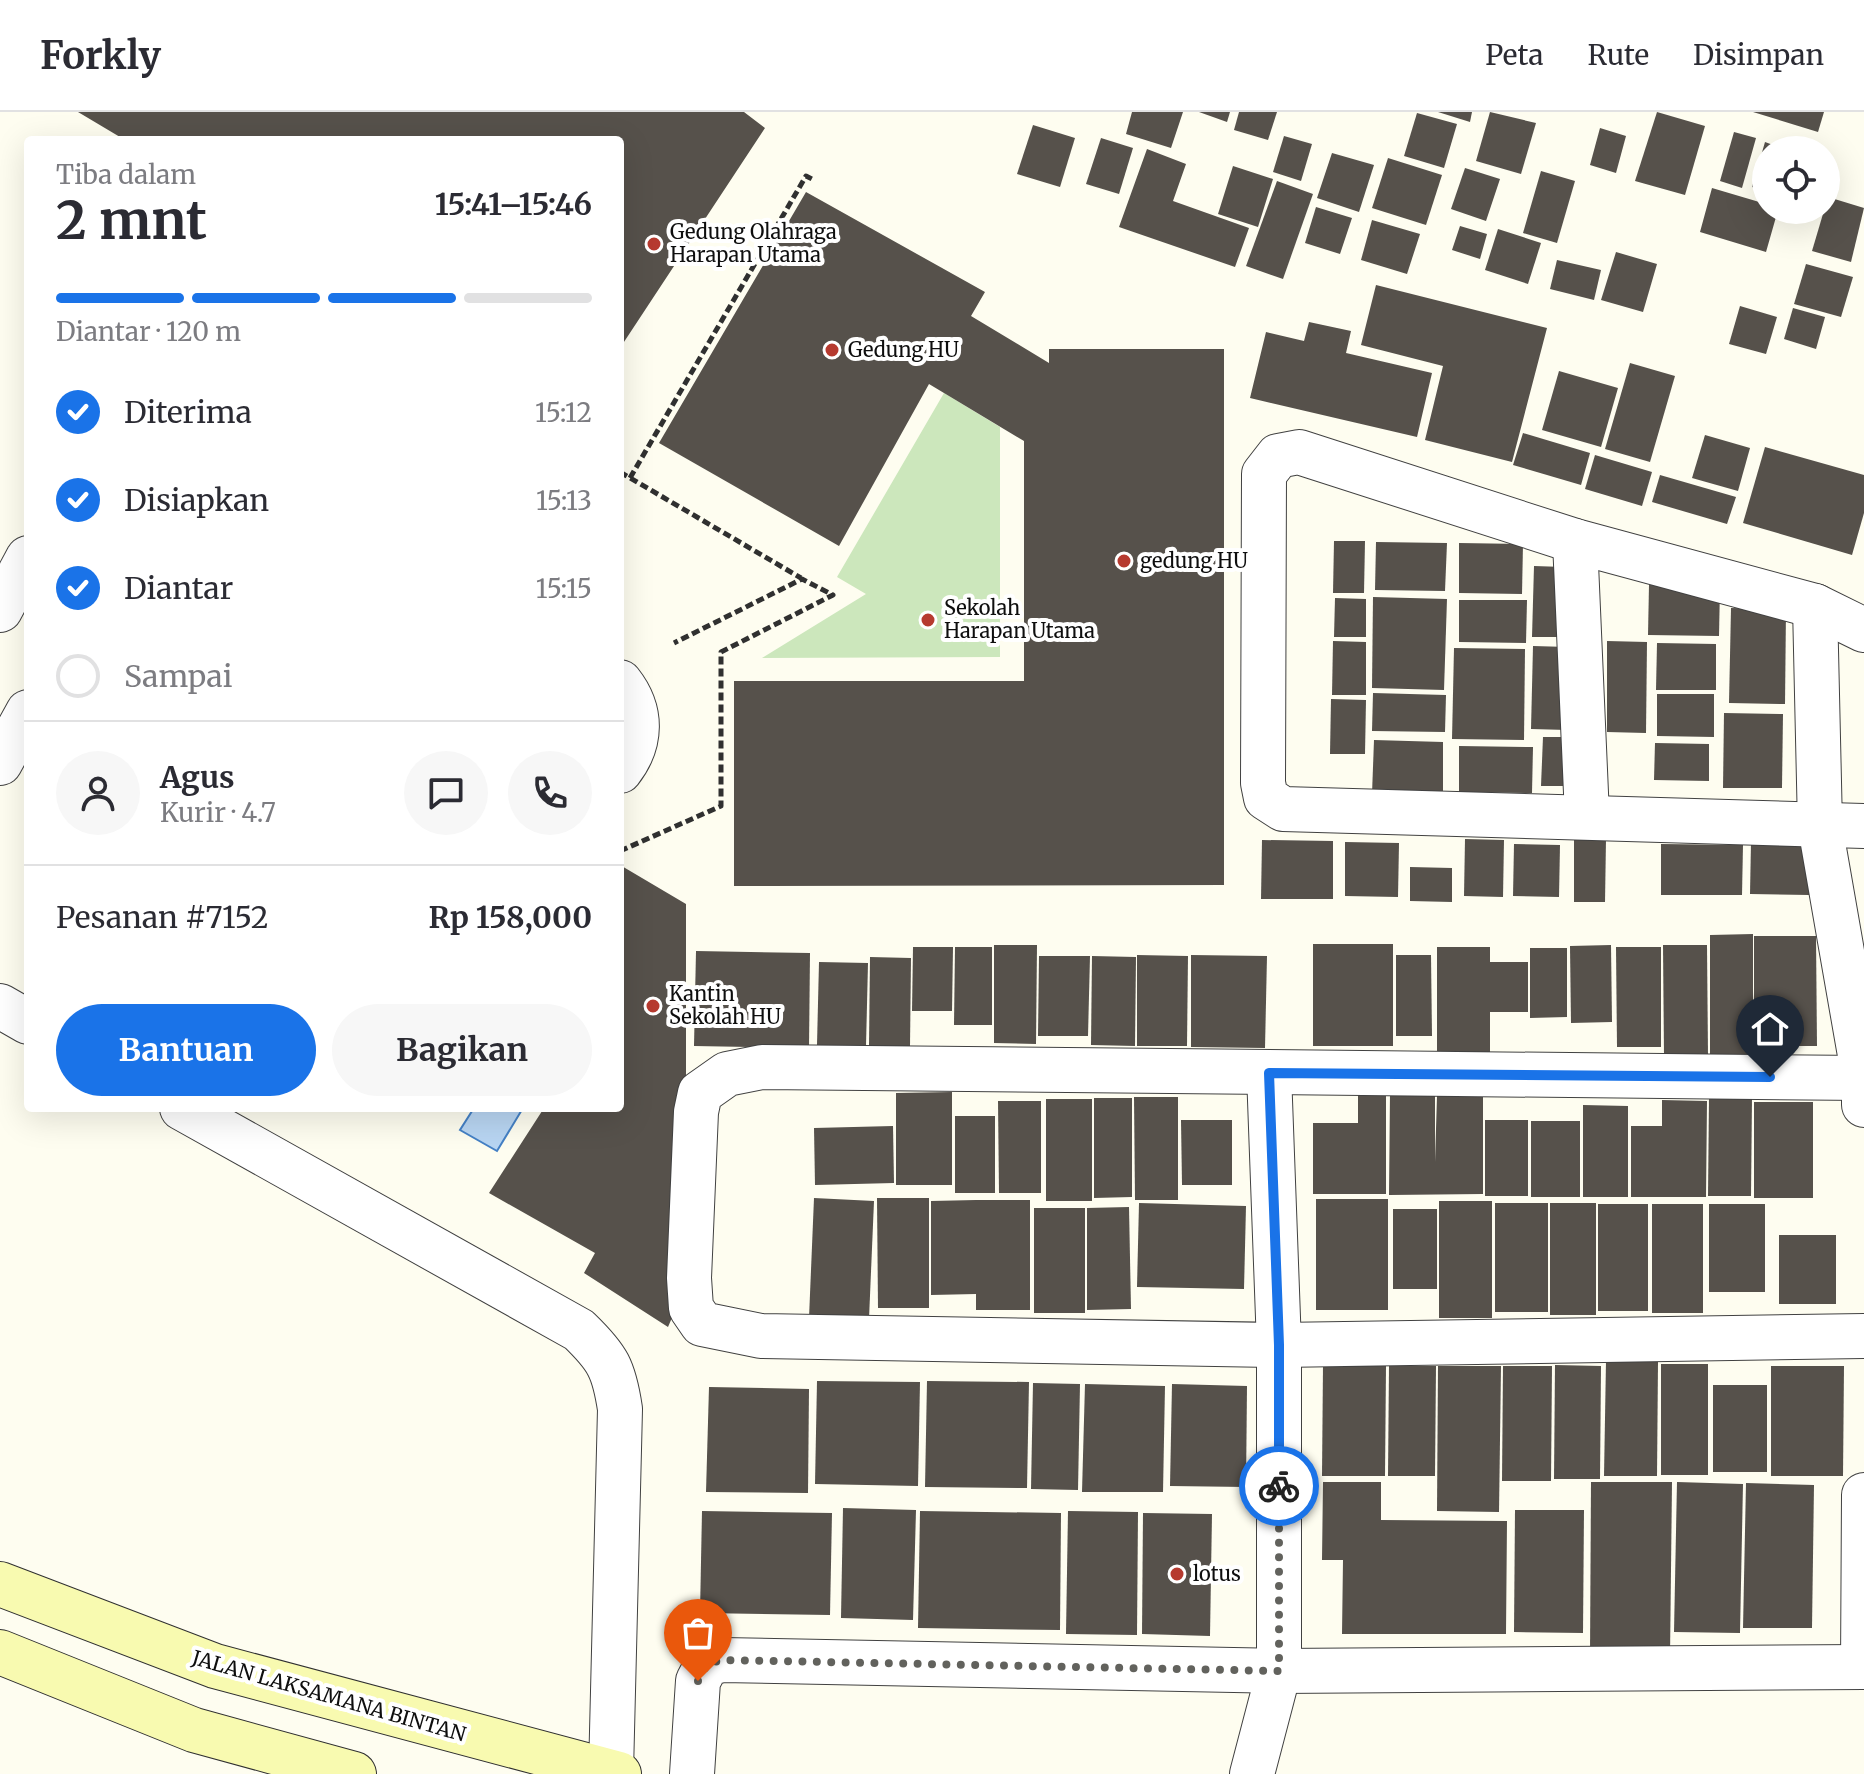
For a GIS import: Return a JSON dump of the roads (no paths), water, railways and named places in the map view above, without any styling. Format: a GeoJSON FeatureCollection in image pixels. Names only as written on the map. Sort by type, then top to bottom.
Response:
{"type":"FeatureCollection","features":[{"type":"Feature","properties":{"kind":"main road","name":"JALAN LAKSAMANA BINTAN"},"geometry":{"type":"LineString","coordinates":[[0,1584],[215,1666],[615,1773]]}},
{"type":"Feature","properties":{"kind":"main road"},"geometry":{"type":"LineString","coordinates":[[0,1652],[194,1730],[354,1774]]}},
{"type":"Feature","properties":{"kind":"main road"},"geometry":{"type":"LineString","coordinates":[[194,1730],[215,1666]]}},
{"type":"Feature","properties":{"kind":"street"},"geometry":{"type":"LineString","coordinates":[[1864,630],[1815,606],[1575,541],[1299,452],[1278,456],[1264,474],[1263,783],[1266,798],[1283,809],[1864,826]]}},
{"type":"Feature","properties":{"kind":"street"},"geometry":{"type":"LineString","coordinates":[[1575,541],[1587,816]]}},
{"type":"Feature","properties":{"kind":"street"},"geometry":{"type":"LineString","coordinates":[[0,610],[24,565]]}},
{"type":"Feature","properties":{"kind":"street"},"geometry":{"type":"LineString","coordinates":[[1815,606],[1820,826],[1864,1078],[1864,1107]]}},
{"type":"Feature","properties":{"kind":"street"},"geometry":{"type":"LineString","coordinates":[[624,687],[637,715],[638,736],[632,756],[624,766]]}},
{"type":"Feature","properties":{"kind":"street"},"geometry":{"type":"LineString","coordinates":[[0,763],[24,719]]}},
{"type":"Feature","properties":{"kind":"street"},"geometry":{"type":"LineString","coordinates":[[0,1006],[24,1020]]}},
{"type":"Feature","properties":{"kind":"street"},"geometry":{"type":"LineString","coordinates":[[1864,1078],[762,1067],[727,1074],[700,1093],[696,1112],[689,1278],[691,1308],[702,1324],[761,1336],[1279,1345],[1864,1336]]}},
{"type":"Feature","properties":{"kind":"street"},"geometry":{"type":"LineString","coordinates":[[1252,1774],[1279,1671],[1279,1345],[1269,1073]]}},
{"type":"Feature","properties":{"kind":"street"},"geometry":{"type":"LineString","coordinates":[[189,1112],[579,1330],[601,1351],[615,1373],[620,1409],[615,1773]]}},
{"type":"Feature","properties":{"kind":"street"},"geometry":{"type":"LineString","coordinates":[[692,1774],[698,1681],[707,1664],[722,1660],[1279,1671],[1863,1667],[1864,1495]]}},
{"type":"Feature","properties":{"kind":"water"},"geometry":{"type":"Polygon","coordinates":[[[471,1112],[521,1112],[497,1151],[460,1130],[471,1112]]]}},
{"type":"Feature","properties":{"kind":"place","name":"Gedung Olahraga Harapan Utama"},"geometry":{"type":"Point","coordinates":[654,244]}},
{"type":"Feature","properties":{"kind":"place","name":"Gedung HU"},"geometry":{"type":"Point","coordinates":[832,350]}},
{"type":"Feature","properties":{"kind":"place","name":"gedung HU"},"geometry":{"type":"Point","coordinates":[1124,561]}},
{"type":"Feature","properties":{"kind":"place","name":"Sekolah Harapan Utama"},"geometry":{"type":"Point","coordinates":[928,620]}},
{"type":"Feature","properties":{"kind":"place","name":"Kantin Sekolah HU"},"geometry":{"type":"Point","coordinates":[653,1006]}},
{"type":"Feature","properties":{"kind":"place","name":"lotus"},"geometry":{"type":"Point","coordinates":[1177,1574]}}]}
